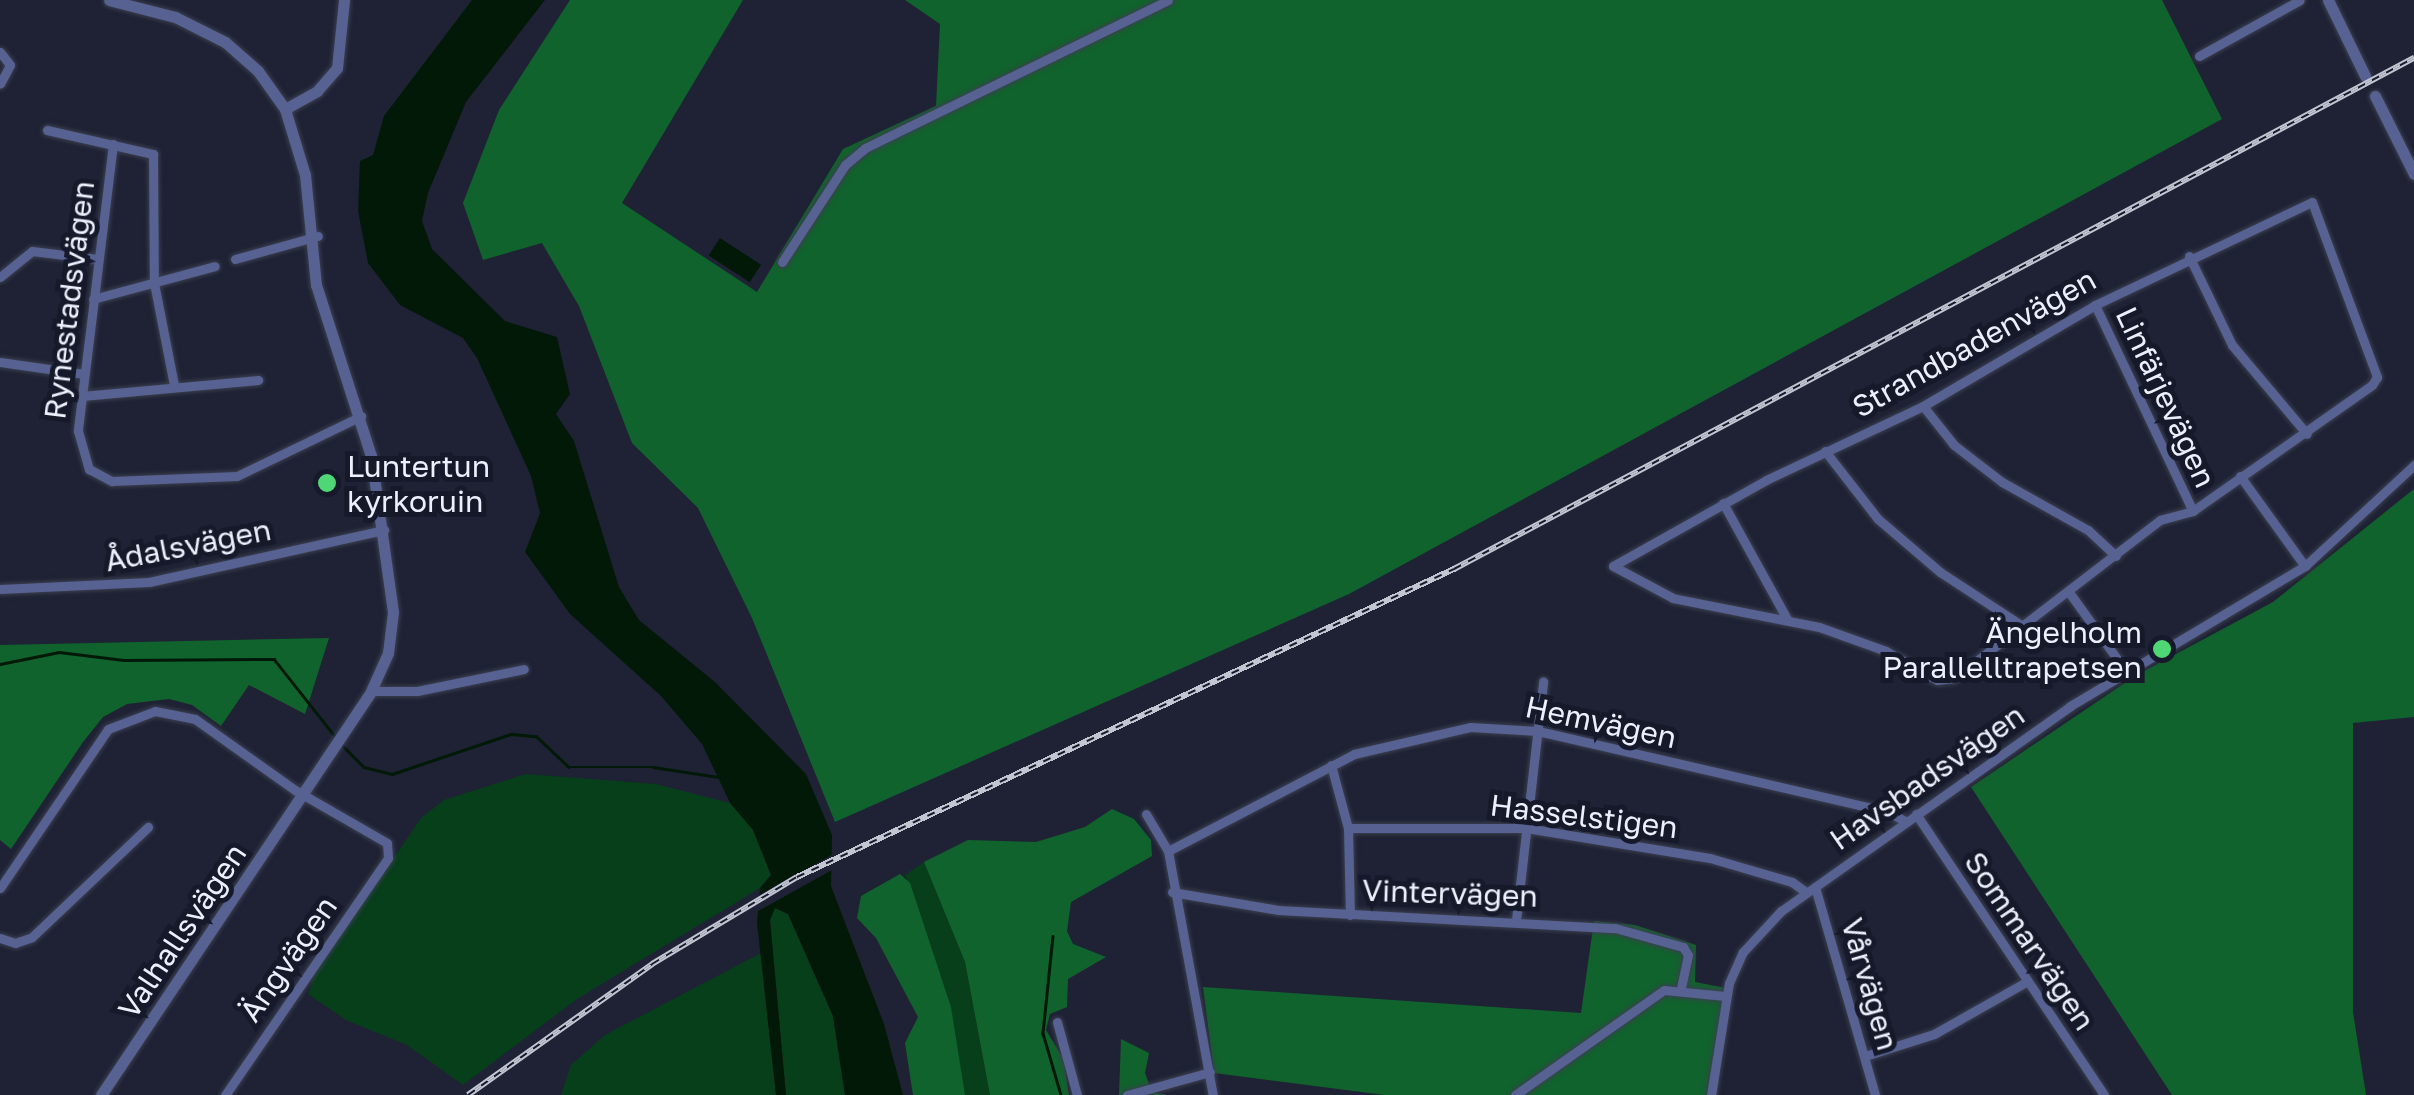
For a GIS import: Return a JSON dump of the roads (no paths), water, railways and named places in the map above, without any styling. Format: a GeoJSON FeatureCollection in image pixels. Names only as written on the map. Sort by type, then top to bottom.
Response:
{"type":"FeatureCollection","features":[{"type":"Feature","properties":{"kind":"street","name":"Valhallsvägen"},"geometry":{"type":"LineString","coordinates":[[102,1095],[372,691],[393,626],[384,530],[361,416],[320,298],[305,175],[285,109],[258,71],[224,42],[175,17],[108,0]]}},
{"type":"Feature","properties":{"kind":"street"},"geometry":{"type":"LineString","coordinates":[[782,262],[844,165],[865,148],[1168,0]]}},
{"type":"Feature","properties":{"kind":"street"},"geometry":{"type":"LineString","coordinates":[[2328,0],[2365,76]]}},
{"type":"Feature","properties":{"kind":"street"},"geometry":{"type":"LineString","coordinates":[[2199,56],[2300,1]]}},
{"type":"Feature","properties":{"kind":"street"},"geometry":{"type":"LineString","coordinates":[[285,109],[332,76],[341,54],[340,2]]}},
{"type":"Feature","properties":{"kind":"street"},"geometry":{"type":"LineString","coordinates":[[0,52],[10,70],[0,84]]}},
{"type":"Feature","properties":{"kind":"street"},"geometry":{"type":"LineString","coordinates":[[2375,96],[2414,174]]}},
{"type":"Feature","properties":{"kind":"street"},"geometry":{"type":"LineString","coordinates":[[47,130],[148,149],[155,160],[154,283],[174,385]]}},
{"type":"Feature","properties":{"kind":"street","name":"Rynestadsvägen"},"geometry":{"type":"LineString","coordinates":[[114,144],[82,396],[81,453],[93,474],[112,481],[238,476],[361,416]]}},
{"type":"Feature","properties":{"kind":"street","name":"Strandbadenvägen"},"geometry":{"type":"LineString","coordinates":[[1786,619],[1673,598],[1613,566],[1722,503],[1923,406],[2094,305],[2189,256],[2312,202],[2378,377],[2307,434]]}},
{"type":"Feature","properties":{"kind":"street"},"geometry":{"type":"LineString","coordinates":[[235,259],[313,237]]}},
{"type":"Feature","properties":{"kind":"street"},"geometry":{"type":"LineString","coordinates":[[0,276],[32,251],[98,259]]}},
{"type":"Feature","properties":{"kind":"street"},"geometry":{"type":"LineString","coordinates":[[1722,503],[1786,619],[1886,650],[1946,682],[2071,594],[2160,520],[2193,511],[2307,434],[2232,345],[2189,256]]}},
{"type":"Feature","properties":{"kind":"street"},"geometry":{"type":"LineString","coordinates":[[93,299],[215,266]]}},
{"type":"Feature","properties":{"kind":"street","name":"Linfärjevägen"},"geometry":{"type":"LineString","coordinates":[[2094,305],[2193,511]]}},
{"type":"Feature","properties":{"kind":"street"},"geometry":{"type":"LineString","coordinates":[[0,362],[84,374]]}},
{"type":"Feature","properties":{"kind":"street"},"geometry":{"type":"LineString","coordinates":[[82,396],[258,380]]}},
{"type":"Feature","properties":{"kind":"street"},"geometry":{"type":"LineString","coordinates":[[1923,406],[1966,454],[2088,530],[2116,556]]}},
{"type":"Feature","properties":{"kind":"street"},"geometry":{"type":"LineString","coordinates":[[1825,451],[1878,519],[1940,572],[2024,627]]}},
{"type":"Feature","properties":{"kind":"street","name":"Havsbadsvägen"},"geometry":{"type":"LineString","coordinates":[[1710,1095],[1725,996],[1751,942],[1811,890],[2125,670],[2305,566],[2414,464]]}},
{"type":"Feature","properties":{"kind":"street"},"geometry":{"type":"LineString","coordinates":[[2240,476],[2305,566]]}},
{"type":"Feature","properties":{"kind":"street","name":"Ådalsvägen"},"geometry":{"type":"LineString","coordinates":[[0,590],[149,582],[384,530]]}},
{"type":"Feature","properties":{"kind":"street"},"geometry":{"type":"LineString","coordinates":[[2071,594],[2125,670]]}},
{"type":"Feature","properties":{"kind":"street"},"geometry":{"type":"LineString","coordinates":[[372,691],[417,692],[524,670]]}},
{"type":"Feature","properties":{"kind":"street"},"geometry":{"type":"LineString","coordinates":[[1516,920],[1543,682]]}},
{"type":"Feature","properties":{"kind":"street"},"geometry":{"type":"LineString","coordinates":[[0,888],[94,746],[129,717],[168,711],[195,718],[304,795]]}},
{"type":"Feature","properties":{"kind":"street","name":"Hemvägen"},"geometry":{"type":"LineString","coordinates":[[1168,851],[1331,765],[1420,734],[1470,727],[1538,730],[1889,812],[1906,822]]}},
{"type":"Feature","properties":{"kind":"street"},"geometry":{"type":"LineString","coordinates":[[1331,765],[1348,828],[1350,914]]}},
{"type":"Feature","properties":{"kind":"street","name":"Ängvägen"},"geometry":{"type":"LineString","coordinates":[[225,1095],[390,851],[327,804],[304,795]]}},
{"type":"Feature","properties":{"kind":"street"},"geometry":{"type":"LineString","coordinates":[[1146,814],[1168,851],[1172,892],[1213,1095]]}},
{"type":"Feature","properties":{"kind":"street","name":"Sommarvägen"},"geometry":{"type":"LineString","coordinates":[[1916,814],[2104,1095]]}},
{"type":"Feature","properties":{"kind":"street"},"geometry":{"type":"LineString","coordinates":[[0,938],[15,943],[32,937],[148,827]]}},
{"type":"Feature","properties":{"kind":"street","name":"Hasselstigen"},"geometry":{"type":"LineString","coordinates":[[1348,828],[1526,828],[1710,858],[1811,890]]}},
{"type":"Feature","properties":{"kind":"street","name":"Vårvägen"},"geometry":{"type":"LineString","coordinates":[[1811,890],[1875,1095]]}},
{"type":"Feature","properties":{"kind":"street","name":"Vintervägen"},"geometry":{"type":"LineString","coordinates":[[1172,892],[1350,914],[1615,928],[1670,940],[1688,955],[1680,988]]}},
{"type":"Feature","properties":{"kind":"street"},"geometry":{"type":"LineString","coordinates":[[1865,1056],[1934,1034],[2026,982]]}},
{"type":"Feature","properties":{"kind":"street"},"geometry":{"type":"LineString","coordinates":[[1515,1095],[1656,994],[1680,988],[1725,996]]}},
{"type":"Feature","properties":{"kind":"street"},"geometry":{"type":"LineString","coordinates":[[1057,1022],[1072,1056],[1077,1095]]}},
{"type":"Feature","properties":{"kind":"street"},"geometry":{"type":"LineString","coordinates":[[1127,1095],[1210,1072]]}},
{"type":"Feature","properties":{"kind":"waterway"},"geometry":{"type":"LineString","coordinates":[[0,664],[59,652],[124,660],[274,659],[334,735]]}},
{"type":"Feature","properties":{"kind":"waterway"},"geometry":{"type":"LineString","coordinates":[[342,745],[364,767],[392,774],[511,734],[536,736],[569,767],[653,767],[718,777]]}},
{"type":"Feature","properties":{"kind":"waterway"},"geometry":{"type":"LineString","coordinates":[[1053,936],[1043,1033],[1061,1095]]}},
{"type":"Feature","properties":{"kind":"railway"},"geometry":{"type":"LineString","coordinates":[[468,1095],[652,964],[797,877],[1454,569],[2414,58]]}},
{"type":"Feature","properties":{"kind":"place","name":"Luntertun kyrkoruin"},"geometry":{"type":"Point","coordinates":[327,483]}},
{"type":"Feature","properties":{"kind":"place","name":"Ängelholm Parallelltrapetsen"},"geometry":{"type":"Point","coordinates":[2162,649]}}]}
